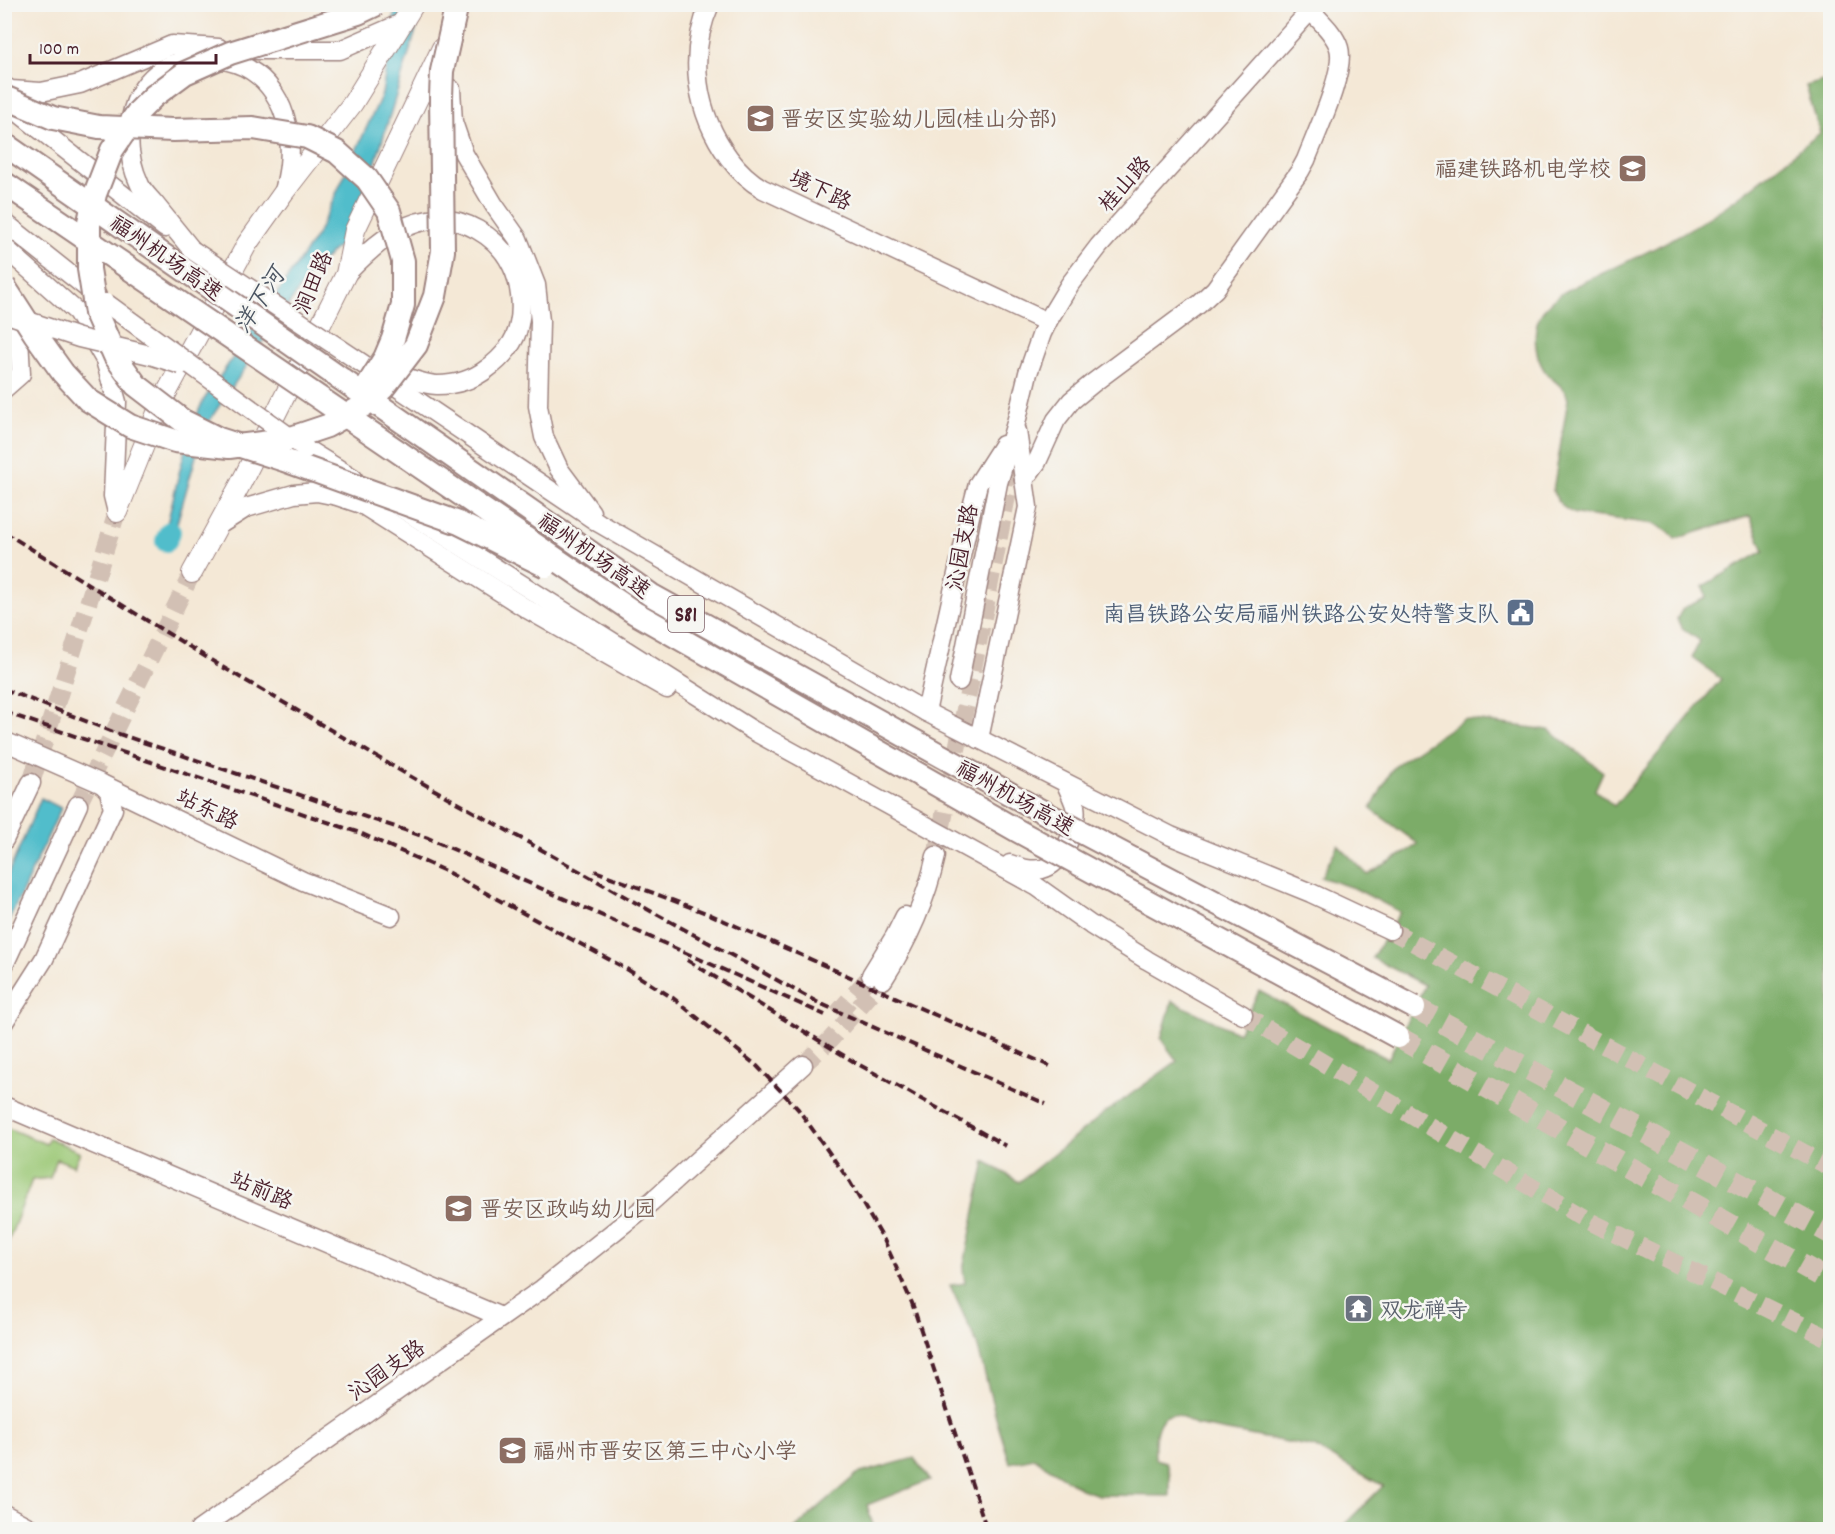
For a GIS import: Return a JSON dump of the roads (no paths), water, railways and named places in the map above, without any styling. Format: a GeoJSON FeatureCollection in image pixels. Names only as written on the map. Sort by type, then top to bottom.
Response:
{"type":"FeatureCollection","features":[{"type":"Feature","properties":{"kind":"highway"},"geometry":{"type":"LineString","coordinates":[[377,4],[358,13],[230,53],[185,73],[154,96],[138,112],[112,150],[95,194],[88,222],[88,269],[96,313],[115,357],[136,386],[183,421],[219,439],[284,459],[459,523],[611,597]]}},
{"type":"Feature","properties":{"kind":"highway"},"geometry":{"type":"LineString","coordinates":[[4,286],[34,334],[63,373],[88,400],[130,426],[174,441],[229,447],[285,440],[309,440],[327,426],[363,406],[383,388],[416,345],[435,296],[443,251],[442,71],[456,14]]}},
{"type":"Feature","properties":{"kind":"highway"},"geometry":{"type":"LineString","coordinates":[[4,99],[53,117],[99,127],[173,130],[253,128],[307,137],[337,152],[367,179],[389,211],[398,241],[403,261],[403,305],[385,358],[366,388],[309,440]]}},
{"type":"Feature","properties":{"kind":"highway","name":"福州机场高速"},"geometry":{"type":"LineString","coordinates":[[4,144],[651,595],[1020,799],[1414,1006]]}},
{"type":"Feature","properties":{"kind":"highway","name":"福州机场高速"},"geometry":{"type":"LineString","coordinates":[[4,183],[635,613],[1018,831],[1398,1037]]}},
{"type":"Feature","properties":{"kind":"main road"},"geometry":{"type":"LineString","coordinates":[[117,512],[161,403],[247,244],[353,103],[414,4]]}},
{"type":"Feature","properties":{"kind":"main road","name":"涧田路"},"geometry":{"type":"LineString","coordinates":[[192,573],[219,525],[346,274],[355,230],[456,14],[465,4]]}},
{"type":"Feature","properties":{"kind":"main road","name":"境下路"},"geometry":{"type":"LineString","coordinates":[[710,4],[701,26],[697,51],[699,92],[706,117],[717,141],[747,179],[763,189],[1047,322]]}},
{"type":"Feature","properties":{"kind":"main road"},"geometry":{"type":"LineString","coordinates":[[1024,480],[1036,462],[1056,420],[1071,401],[1215,290],[1300,171],[1333,91],[1340,60],[1339,46],[1309,7]]}},
{"type":"Feature","properties":{"kind":"main road","name":"桂山路"},"geometry":{"type":"LineString","coordinates":[[1016,423],[1039,339],[1074,278],[1099,246],[1296,28],[1309,7]]}},
{"type":"Feature","properties":{"kind":"main road"},"geometry":{"type":"LineString","coordinates":[[456,14],[450,84],[453,122],[464,154],[494,205],[518,239],[536,285],[540,321],[538,406],[544,437],[559,469],[599,523]]}},
{"type":"Feature","properties":{"kind":"main road"},"geometry":{"type":"LineString","coordinates":[[4,86],[11,90],[41,92],[80,84],[172,45],[262,50],[340,50],[404,22]]}},
{"type":"Feature","properties":{"kind":"main road"},"geometry":{"type":"LineString","coordinates":[[192,250],[141,187],[128,145],[130,121],[138,97],[158,72],[187,60],[218,59],[251,68],[266,82],[277,97],[285,117],[288,133],[290,165],[284,192]]}},
{"type":"Feature","properties":{"kind":"main road"},"geometry":{"type":"LineString","coordinates":[[4,99],[12,109],[192,250],[599,523],[926,712],[1171,836],[1311,893],[1390,930]]}},
{"type":"Feature","properties":{"kind":"main road"},"geometry":{"type":"LineString","coordinates":[[346,274],[374,246],[407,226],[429,220],[452,220],[474,227],[497,244],[512,266],[520,294],[519,325],[511,345],[495,363],[463,382],[436,385],[354,358]]}},
{"type":"Feature","properties":{"kind":"main road"},"geometry":{"type":"LineString","coordinates":[[4,222],[106,303],[196,369],[309,440],[752,730]]}},
{"type":"Feature","properties":{"kind":"main road"},"geometry":{"type":"LineString","coordinates":[[4,247],[77,312],[105,360],[117,402],[113,496],[117,512]]}},
{"type":"Feature","properties":{"kind":"main road"},"geometry":{"type":"LineString","coordinates":[[4,313],[79,338],[196,369]]}},
{"type":"Feature","properties":{"kind":"main road"},"geometry":{"type":"LineString","coordinates":[[4,322],[19,338],[21,374],[4,389]]}},
{"type":"Feature","properties":{"kind":"main road"},"geometry":{"type":"LineString","coordinates":[[979,739],[1028,507],[1016,423]]}},
{"type":"Feature","properties":{"kind":"main road"},"geometry":{"type":"LineString","coordinates":[[926,712],[978,484],[1016,423]]}},
{"type":"Feature","properties":{"kind":"main road","name":"沁园支路"},"geometry":{"type":"LineString","coordinates":[[959,681],[998,483],[1016,423]]}},
{"type":"Feature","properties":{"kind":"main road"},"geometry":{"type":"LineString","coordinates":[[219,525],[246,508],[294,495],[317,492],[361,504],[527,609],[654,683],[752,730],[985,857],[1036,886],[1091,925],[1147,960],[1243,1015]]}},
{"type":"Feature","properties":{"kind":"main road","name":"站东路"},"geometry":{"type":"LineString","coordinates":[[4,741],[102,784],[303,881],[391,916]]}},
{"type":"Feature","properties":{"kind":"main road"},"geometry":{"type":"LineString","coordinates":[[4,840],[31,783]]}},
{"type":"Feature","properties":{"kind":"main road"},"geometry":{"type":"LineString","coordinates":[[102,784],[109,791],[113,809]]}},
{"type":"Feature","properties":{"kind":"main road"},"geometry":{"type":"LineString","coordinates":[[985,857],[1029,870],[1045,868],[1057,860],[1066,849],[1075,820],[1075,807],[1066,784]]}},
{"type":"Feature","properties":{"kind":"main road"},"geometry":{"type":"LineString","coordinates":[[4,1022],[44,959],[113,809],[124,802],[138,801]]}},
{"type":"Feature","properties":{"kind":"main road"},"geometry":{"type":"LineString","coordinates":[[4,964],[78,805]]}},
{"type":"Feature","properties":{"kind":"main road"},"geometry":{"type":"LineString","coordinates":[[877,978],[931,855]]}},
{"type":"Feature","properties":{"kind":"main road","name":"沁园支路"},"geometry":{"type":"LineString","coordinates":[[199,1530],[542,1289],[598,1244],[674,1167],[799,1061]]}},
{"type":"Feature","properties":{"kind":"main road","name":"站前路"},"geometry":{"type":"LineString","coordinates":[[4,1106],[501,1317]]}},
{"type":"Feature","properties":{"kind":"main road"},"geometry":{"type":"LineString","coordinates":[[4,1514],[34,1530]]}},
{"type":"Feature","properties":{"kind":"water"},"geometry":{"type":"Polygon","coordinates":[[[396,5],[420,5],[416,30],[355,230],[311,272],[211,418],[200,442],[175,530],[170,532],[166,528],[182,463],[196,416],[203,401],[317,235],[382,94],[396,5]]]}},
{"type":"Feature","properties":{"kind":"water"},"geometry":{"type":"Polygon","coordinates":[[[41,798],[61,808],[5,929],[5,881],[41,798]]]}},
{"type":"Feature","properties":{"kind":"waterway"},"geometry":{"type":"LineString","coordinates":[[166,541],[170,532]]}},
{"type":"Feature","properties":{"kind":"tunnel"},"geometry":{"type":"LineString","coordinates":[[936,856],[1009,486],[1013,451]]}},
{"type":"Feature","properties":{"kind":"tunnel"},"geometry":{"type":"LineString","coordinates":[[31,783],[117,512]]}},
{"type":"Feature","properties":{"kind":"tunnel"},"geometry":{"type":"LineString","coordinates":[[78,805],[192,573]]}},
{"type":"Feature","properties":{"kind":"tunnel"},"geometry":{"type":"LineString","coordinates":[[1390,930],[1830,1167]]}},
{"type":"Feature","properties":{"kind":"tunnel"},"geometry":{"type":"LineString","coordinates":[[837,1014],[871,975]]}},
{"type":"Feature","properties":{"kind":"tunnel"},"geometry":{"type":"LineString","coordinates":[[803,1065],[830,1040],[883,980]]}},
{"type":"Feature","properties":{"kind":"tunnel"},"geometry":{"type":"LineString","coordinates":[[1414,1007],[1830,1233]]}},
{"type":"Feature","properties":{"kind":"tunnel"},"geometry":{"type":"LineString","coordinates":[[1243,1015],[1589,1221],[1830,1339]]}},
{"type":"Feature","properties":{"kind":"tunnel"},"geometry":{"type":"LineString","coordinates":[[1398,1037],[1830,1281]]}},
{"type":"Feature","properties":{"kind":"railway"},"geometry":{"type":"LineString","coordinates":[[4,532],[219,665],[408,775],[647,909],[817,1002],[1046,1104]]}},
{"type":"Feature","properties":{"kind":"railway"},"geometry":{"type":"LineString","coordinates":[[4,689],[116,733],[428,838],[825,1015]]}},
{"type":"Feature","properties":{"kind":"railway"},"geometry":{"type":"LineString","coordinates":[[4,712],[360,833],[445,871],[625,968],[673,998],[757,1066],[798,1109],[848,1179],[884,1240],[912,1303],[987,1530]]}},
{"type":"Feature","properties":{"kind":"railway"},"geometry":{"type":"LineString","coordinates":[[595,871],[709,914],[1052,1067]]}},
{"type":"Feature","properties":{"kind":"railway"},"geometry":{"type":"LineString","coordinates":[[687,960],[856,1063],[1006,1146]]}},
{"type":"Feature","properties":{"kind":"place","name":"晋安区实验幼儿园(桂山分部)"},"geometry":{"type":"Point","coordinates":[760,118]}},
{"type":"Feature","properties":{"kind":"place","name":"福建铁路机电学校"},"geometry":{"type":"Point","coordinates":[1632,168]}},
{"type":"Feature","properties":{"kind":"place","name":"南昌铁路公安局福州铁路公安处特警支队"},"geometry":{"type":"Point","coordinates":[1520,613]}},
{"type":"Feature","properties":{"kind":"place","name":"晋安区政屿幼儿园"},"geometry":{"type":"Point","coordinates":[459,1208]}},
{"type":"Feature","properties":{"kind":"place","name":"双龙禅寺"},"geometry":{"type":"Point","coordinates":[1359,1309]}},
{"type":"Feature","properties":{"kind":"place","name":"福州市晋安区第三中心小学"},"geometry":{"type":"Point","coordinates":[512,1450]}},
{"type":"Feature","properties":{"kind":"water label","name":"洋下河"},"geometry":{"type":"Point","coordinates":[259,300]}}]}
